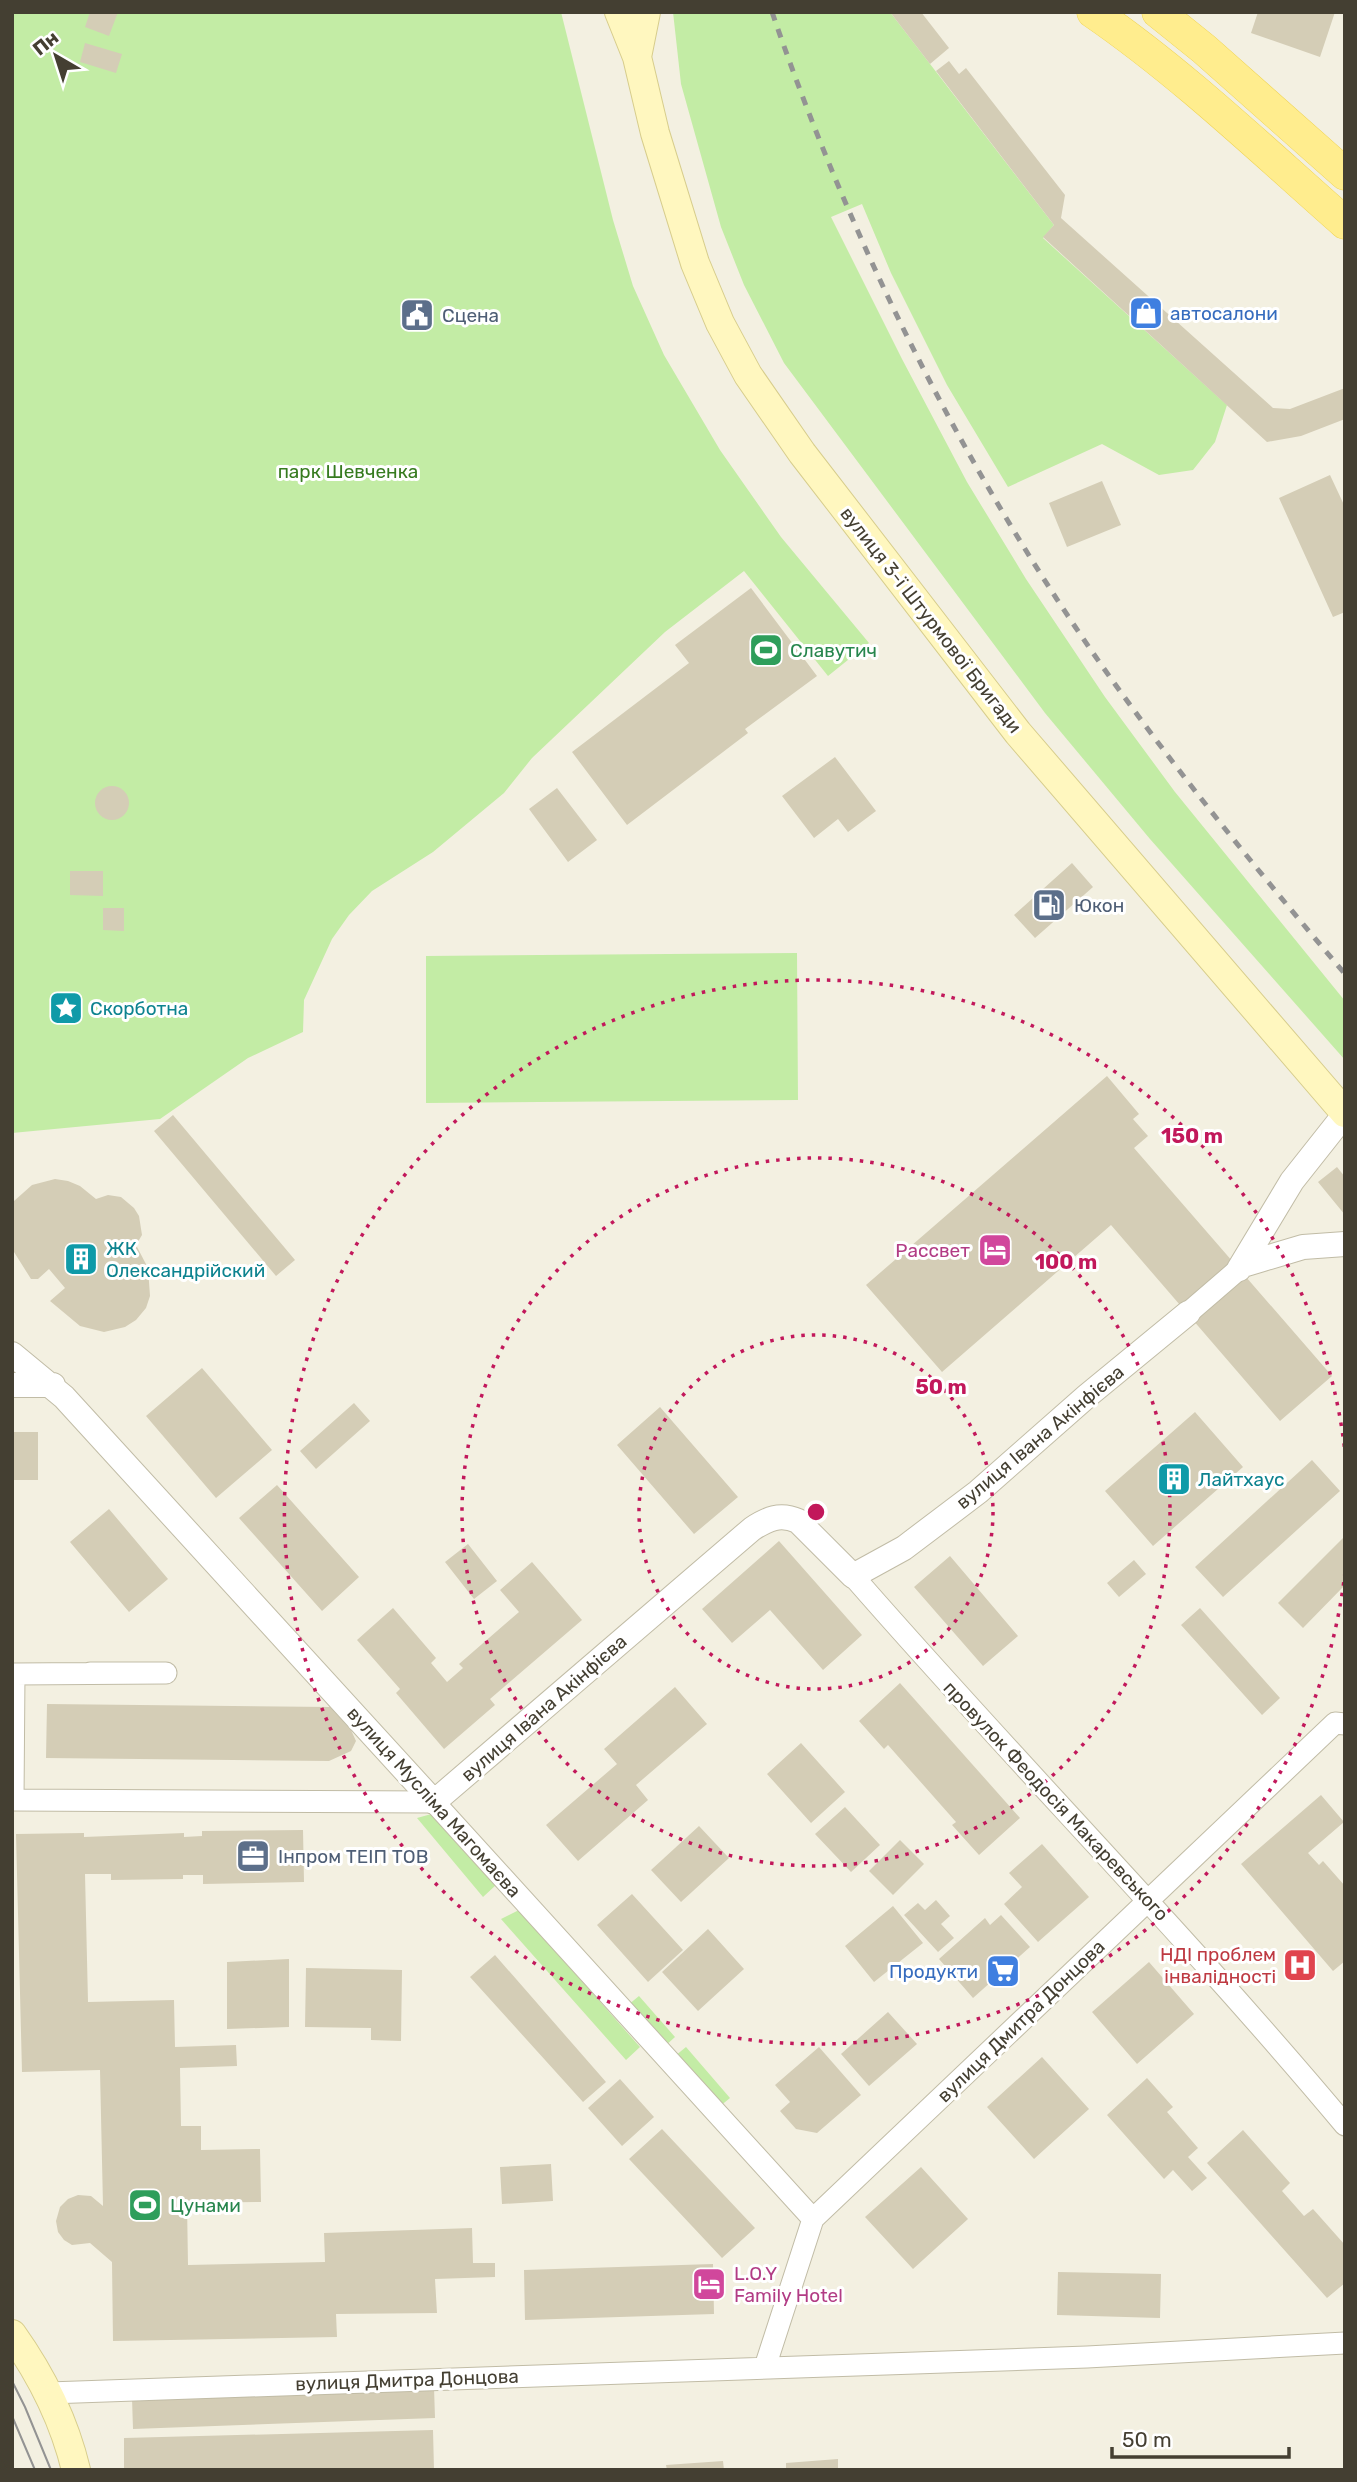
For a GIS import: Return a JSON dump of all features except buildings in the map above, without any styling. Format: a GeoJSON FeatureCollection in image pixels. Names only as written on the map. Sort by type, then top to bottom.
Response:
{"type":"FeatureCollection","features":[{"type":"Feature","properties":{"kind":"main road","name":"вулиця 3-ї Штурмової Бригади"},"geometry":{"type":"LineString","coordinates":[[619,12],[637,57],[659,145],[695,263],[720,323],[748,375],[802,453],[1018,733],[1345,1114]]}},
{"type":"Feature","properties":{"kind":"main road","name":"вулиця 3-ї Штурмової Бригади"},"geometry":{"type":"LineString","coordinates":[[637,57],[646,12]]}},
{"type":"Feature","properties":{"kind":"main road"},"geometry":{"type":"LineString","coordinates":[[1093,12],[1126,35],[1202,98],[1345,223]]}},
{"type":"Feature","properties":{"kind":"main road"},"geometry":{"type":"LineString","coordinates":[[1158,12],[1345,174]]}},
{"type":"Feature","properties":{"kind":"main road"},"geometry":{"type":"LineString","coordinates":[[12,2334],[49,2393],[76,2470]]}},
{"type":"Feature","properties":{"kind":"street"},"geometry":{"type":"LineString","coordinates":[[1188,1313],[1241,1267],[1292,1181],[1345,1114]]}},
{"type":"Feature","properties":{"kind":"street"},"geometry":{"type":"LineString","coordinates":[[1241,1267],[1303,1247],[1345,1244]]}},
{"type":"Feature","properties":{"kind":"street","name":"вулиця Івана Акінфієва"},"geometry":{"type":"LineString","coordinates":[[853,1576],[904,1548],[978,1492],[1087,1396],[1188,1313]]}},
{"type":"Feature","properties":{"kind":"street","name":"вулиця Мусліма Магомаєва"},"geometry":{"type":"LineString","coordinates":[[12,1353],[53,1385],[813,2219]]}},
{"type":"Feature","properties":{"kind":"street"},"geometry":{"type":"LineString","coordinates":[[12,1385],[53,1385]]}},
{"type":"Feature","properties":{"kind":"street","name":"вулиця Івана Акінфієва"},"geometry":{"type":"LineString","coordinates":[[434,1802],[751,1529],[777,1516],[789,1517]]}},
{"type":"Feature","properties":{"kind":"street","name":"провулок Феодосія Макаревського"},"geometry":{"type":"LineString","coordinates":[[789,1517],[805,1527],[853,1576],[958,1697],[1265,2030],[1345,2124]]}},
{"type":"Feature","properties":{"kind":"street"},"geometry":{"type":"LineString","coordinates":[[90,1674],[102,1673],[166,1673],[111,1674],[97,1674],[83,1674],[55,1674],[14,1674],[13,1800],[434,1802]]}},
{"type":"Feature","properties":{"kind":"street","name":"вулиця Дмитра Донцова"},"geometry":{"type":"LineString","coordinates":[[765,2367],[813,2219],[1335,1723],[1345,1724]]}},
{"type":"Feature","properties":{"kind":"street","name":"вулиця Дмитра Донцова"},"geometry":{"type":"LineString","coordinates":[[49,2393],[1087,2357],[1345,2343]]}},
{"type":"Feature","properties":{"kind":"green space","name":"парк Шевченка"},"geometry":{"type":"Polygon","coordinates":[[[12,12],[561,12],[613,220],[633,286],[664,355],[720,450],[781,537],[869,643],[828,676],[744,571],[665,632],[532,758],[504,793],[433,852],[372,891],[349,915],[332,939],[304,1000],[303,1032],[248,1058],[160,1119],[12,1133],[12,12]]]}},
{"type":"Feature","properties":{"kind":"green space"},"geometry":{"type":"Polygon","coordinates":[[[673,12],[890,12],[1054,225],[1043,238],[1227,405],[1215,442],[1193,470],[1159,475],[1102,444],[1008,487],[947,385],[891,273],[862,204],[831,217],[967,482],[1026,579],[1105,697],[1175,792],[1345,1001],[1345,1060],[1150,839],[1045,713],[784,363],[744,285],[721,227],[681,84],[673,12]]]}},
{"type":"Feature","properties":{"kind":"green space"},"geometry":{"type":"Polygon","coordinates":[[[797,953],[798,1100],[426,1103],[426,956],[797,953]]]}},
{"type":"Feature","properties":{"kind":"green space"},"geometry":{"type":"Polygon","coordinates":[[[435,1813],[496,1885],[483,1897],[417,1818],[435,1813]]]}},
{"type":"Feature","properties":{"kind":"green space"},"geometry":{"type":"Polygon","coordinates":[[[519,1910],[640,2047],[626,2060],[501,1919],[519,1910]]]}},
{"type":"Feature","properties":{"kind":"green space"},"geometry":{"type":"Polygon","coordinates":[[[639,1996],[675,2037],[664,2047],[628,2005],[639,1996]]]}},
{"type":"Feature","properties":{"kind":"green space"},"geometry":{"type":"Polygon","coordinates":[[[686,2047],[730,2098],[719,2107],[675,2056],[686,2047]]]}},
{"type":"Feature","properties":{"kind":"tram line"},"geometry":{"type":"LineString","coordinates":[[12,2381],[51,2470]]}},
{"type":"Feature","properties":{"kind":"tram line"},"geometry":{"type":"LineString","coordinates":[[12,2416],[35,2470]]}},
{"type":"Feature","properties":{"kind":"railway"},"geometry":{"type":"LineString","coordinates":[[772,12],[836,180],[872,263],[911,344],[996,502],[1093,653],[1153,736],[1247,856],[1345,974]]}},
{"type":"Feature","properties":{"kind":"place","name":"автосалони"},"geometry":{"type":"Point","coordinates":[1146,313]}},
{"type":"Feature","properties":{"kind":"place","name":"Сцена"},"geometry":{"type":"Point","coordinates":[417,315]}},
{"type":"Feature","properties":{"kind":"place","name":"Славутич"},"geometry":{"type":"Point","coordinates":[766,650]}},
{"type":"Feature","properties":{"kind":"place","name":"Юкон"},"geometry":{"type":"Point","coordinates":[1049,905]}},
{"type":"Feature","properties":{"kind":"place","name":"Скорботна"},"geometry":{"type":"Point","coordinates":[66,1008]}},
{"type":"Feature","properties":{"kind":"place","name":"Рассвет"},"geometry":{"type":"Point","coordinates":[995,1250]}},
{"type":"Feature","properties":{"kind":"place","name":"ЖК Олександрійский"},"geometry":{"type":"Point","coordinates":[81,1259]}},
{"type":"Feature","properties":{"kind":"place","name":"Лайтхаус"},"geometry":{"type":"Point","coordinates":[1174,1479]}},
{"type":"Feature","properties":{"kind":"place","name":"Інпром ТЕІП ТОВ"},"geometry":{"type":"Point","coordinates":[253,1856]}},
{"type":"Feature","properties":{"kind":"place","name":"НДІ проблем інвалідності"},"geometry":{"type":"Point","coordinates":[1300,1965]}},
{"type":"Feature","properties":{"kind":"place","name":"Продукти"},"geometry":{"type":"Point","coordinates":[1003,1971]}},
{"type":"Feature","properties":{"kind":"place","name":"Цунами"},"geometry":{"type":"Point","coordinates":[145,2205]}},
{"type":"Feature","properties":{"kind":"place","name":"L.O.Y Family Hotel"},"geometry":{"type":"Point","coordinates":[709,2284]}}]}
